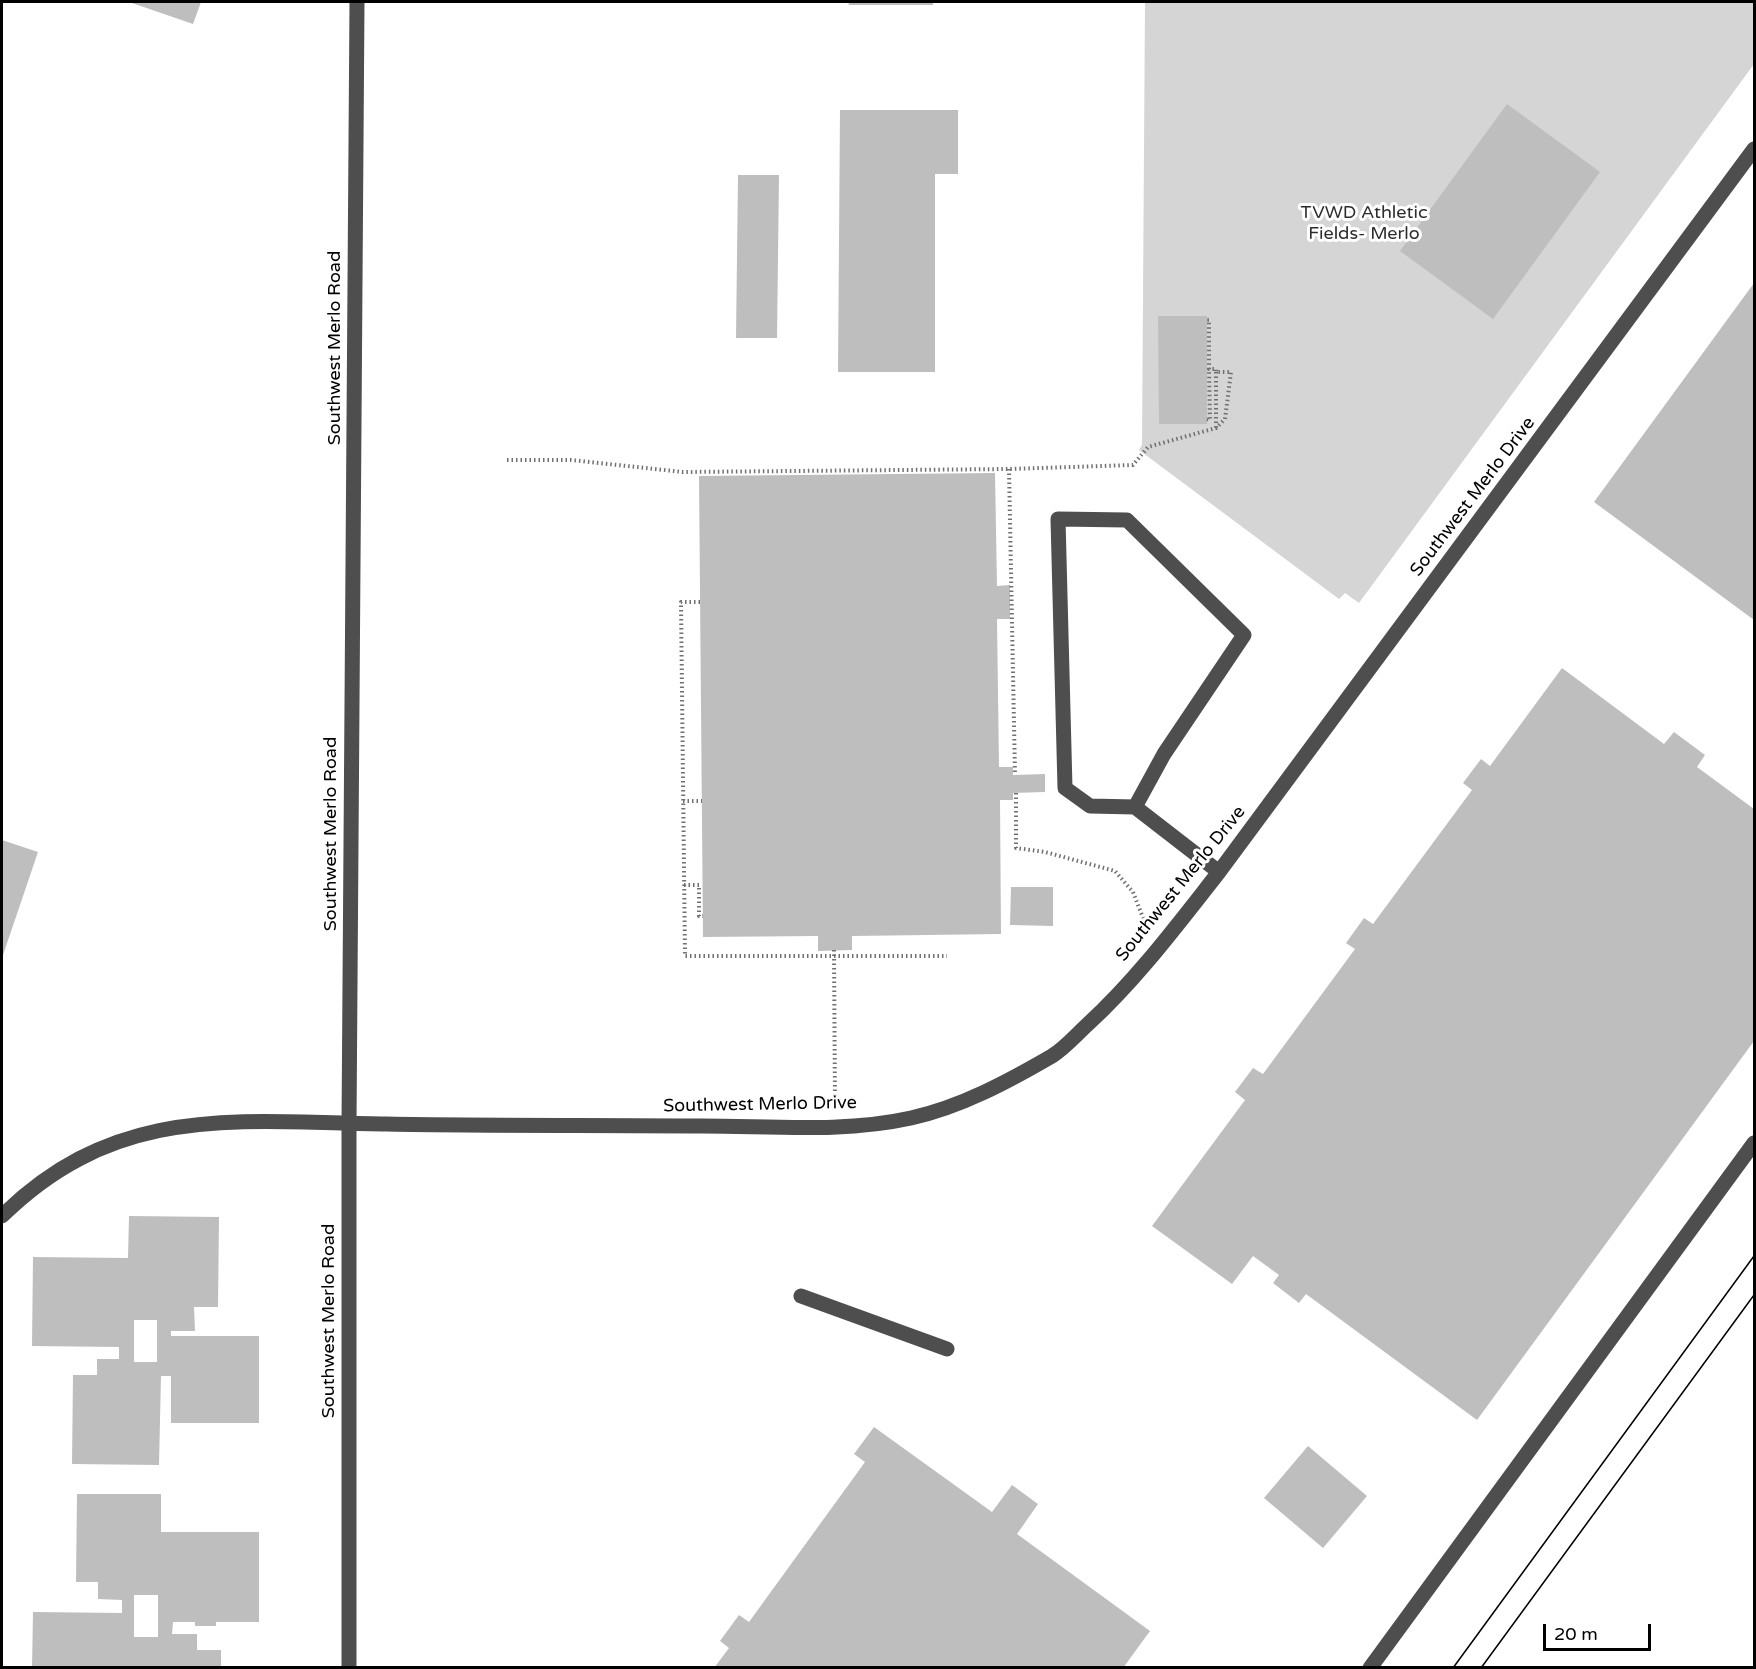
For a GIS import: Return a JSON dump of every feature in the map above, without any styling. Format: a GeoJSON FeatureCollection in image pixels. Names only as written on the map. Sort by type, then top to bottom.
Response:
{"type":"FeatureCollection","features":[{"type":"Feature","properties":{"kind":"street","name":"Southwest Merlo Road"},"geometry":{"type":"LineString","coordinates":[[349,1668],[349,1124],[357,2]]}},
{"type":"Feature","properties":{"kind":"street","name":"Southwest Merlo Drive"},"geometry":{"type":"LineString","coordinates":[[2,1216],[29,1189],[78,1159],[140,1134],[216,1121],[349,1124],[835,1126],[910,1118],[965,1101],[1056,1054],[1101,1012],[1156,951],[1219,872],[1755,149]]}},
{"type":"Feature","properties":{"kind":"street"},"geometry":{"type":"LineString","coordinates":[[1135,807],[1164,754],[1244,635],[1127,520],[1058,519],[1065,788],[1090,806],[1135,807],[1219,872]]}},
{"type":"Feature","properties":{"kind":"street"},"geometry":{"type":"LineString","coordinates":[[1371,1668],[1755,1143]]}},
{"type":"Feature","properties":{"kind":"street"},"geometry":{"type":"LineString","coordinates":[[801,1296],[947,1348]]}},
{"type":"Feature","properties":{"kind":"path"},"geometry":{"type":"LineString","coordinates":[[1207,320],[1209,320],[1210,420],[1207,419]]}},
{"type":"Feature","properties":{"kind":"path"},"geometry":{"type":"LineString","coordinates":[[1209,369],[1216,369],[1216,428]]}},
{"type":"Feature","properties":{"kind":"path"},"geometry":{"type":"LineString","coordinates":[[507,460],[571,460],[682,472],[764,473],[1133,465],[1148,447],[1216,428],[1225,419],[1231,372],[1216,372]]}},
{"type":"Feature","properties":{"kind":"path"},"geometry":{"type":"LineString","coordinates":[[1009,469],[1015,775]]}},
{"type":"Feature","properties":{"kind":"path"},"geometry":{"type":"LineString","coordinates":[[700,602],[681,602],[685,956],[834,953],[947,956]]}},
{"type":"Feature","properties":{"kind":"path"},"geometry":{"type":"LineString","coordinates":[[1016,793],[1016,849],[1045,852],[1115,871],[1133,892],[1156,951]]}},
{"type":"Feature","properties":{"kind":"path"},"geometry":{"type":"LineString","coordinates":[[683,801],[702,801]]}},
{"type":"Feature","properties":{"kind":"path"},"geometry":{"type":"LineString","coordinates":[[684,885],[699,885],[699,916],[704,916]]}},
{"type":"Feature","properties":{"kind":"path"},"geometry":{"type":"LineString","coordinates":[[834,953],[835,1083]]}},
{"type":"Feature","properties":{"kind":"green space","name":"TVWD Athletic Fields- Merlo"},"geometry":{"type":"Polygon","coordinates":[[[1145,2],[1754,2],[1754,64],[1359,603],[1345,593],[1339,599],[1139,450],[1142,445],[1145,2]]]}},
{"type":"Feature","properties":{"kind":"building"},"geometry":{"type":"Polygon","coordinates":[[[129,2],[201,2],[193,24],[129,2]]]}},
{"type":"Feature","properties":{"kind":"building"},"geometry":{"type":"Polygon","coordinates":[[[848,2],[933,2],[933,5],[849,5],[848,2]]]}},
{"type":"Feature","properties":{"kind":"building"},"geometry":{"type":"Polygon","coordinates":[[[1507,104],[1600,172],[1493,319],[1400,251],[1507,104]]]}},
{"type":"Feature","properties":{"kind":"building"},"geometry":{"type":"Polygon","coordinates":[[[840,110],[958,110],[958,174],[935,174],[935,372],[838,372],[840,110]]]}},
{"type":"Feature","properties":{"kind":"building"},"geometry":{"type":"Polygon","coordinates":[[[738,175],[779,175],[777,338],[736,338],[738,175]]]}},
{"type":"Feature","properties":{"kind":"building"},"geometry":{"type":"Polygon","coordinates":[[[1754,283],[1754,620],[1594,502],[1754,283]]]}},
{"type":"Feature","properties":{"kind":"building"},"geometry":{"type":"Polygon","coordinates":[[[1158,316],[1207,316],[1207,424],[1159,424],[1158,316]]]}},
{"type":"Feature","properties":{"kind":"building"},"geometry":{"type":"Polygon","coordinates":[[[995,473],[997,586],[1010,585],[1010,619],[997,619],[999,767],[1013,767],[1013,775],[1045,774],[1045,792],[1013,793],[1013,800],[1000,800],[1001,934],[852,936],[852,950],[818,951],[818,936],[703,937],[699,476],[995,473]]]}},
{"type":"Feature","properties":{"kind":"building"},"geometry":{"type":"Polygon","coordinates":[[[1562,668],[1664,744],[1674,732],[1705,755],[1697,767],[1754,809],[1754,1041],[1477,1420],[1306,1294],[1299,1303],[1273,1283],[1279,1275],[1253,1256],[1232,1284],[1152,1226],[1245,1100],[1235,1092],[1253,1068],[1263,1074],[1355,949],[1346,943],[1364,918],[1373,924],[1472,790],[1463,783],[1481,759],[1490,766],[1562,668]]]}},
{"type":"Feature","properties":{"kind":"building"},"geometry":{"type":"Polygon","coordinates":[[[2,840],[38,852],[2,958],[2,840]]]}},
{"type":"Feature","properties":{"kind":"building"},"geometry":{"type":"Polygon","coordinates":[[[1011,887],[1053,887],[1053,926],[1010,925],[1011,887]]]}},
{"type":"Feature","properties":{"kind":"building"},"geometry":{"type":"Polygon","coordinates":[[[129,1216],[219,1217],[218,1307],[194,1307],[195,1331],[171,1331],[171,1336],[259,1336],[259,1423],[171,1423],[171,1376],[161,1376],[159,1465],[72,1464],[73,1375],[97,1375],[97,1359],[119,1359],[119,1347],[32,1346],[33,1257],[128,1258],[129,1216]],[[134,1320],[134,1362],[157,1362],[157,1320],[134,1320]]]}},
{"type":"Feature","properties":{"kind":"building"},"geometry":{"type":"Polygon","coordinates":[[[874,1427],[992,1512],[1012,1485],[1038,1504],[1017,1534],[1150,1631],[1123,1668],[714,1668],[729,1648],[720,1641],[739,1615],[749,1622],[865,1462],[854,1454],[874,1427]]]}},
{"type":"Feature","properties":{"kind":"building"},"geometry":{"type":"Polygon","coordinates":[[[1308,1446],[1367,1496],[1323,1548],[1264,1498],[1308,1446]]]}},
{"type":"Feature","properties":{"kind":"building"},"geometry":{"type":"Polygon","coordinates":[[[77,1494],[161,1494],[161,1532],[259,1532],[259,1622],[216,1622],[216,1626],[195,1626],[195,1622],[173,1622],[172,1634],[197,1634],[197,1650],[221,1650],[221,1668],[32,1668],[33,1612],[122,1613],[122,1600],[98,1599],[98,1582],[76,1582],[77,1494]],[[134,1595],[134,1637],[158,1637],[158,1595],[134,1595]]]}},
{"type":"Feature","properties":{"kind":"tram line"},"geometry":{"type":"LineString","coordinates":[[1453,1668],[1754,1256]]}},
{"type":"Feature","properties":{"kind":"tram line"},"geometry":{"type":"LineString","coordinates":[[1481,1668],[1754,1295]]}}]}
